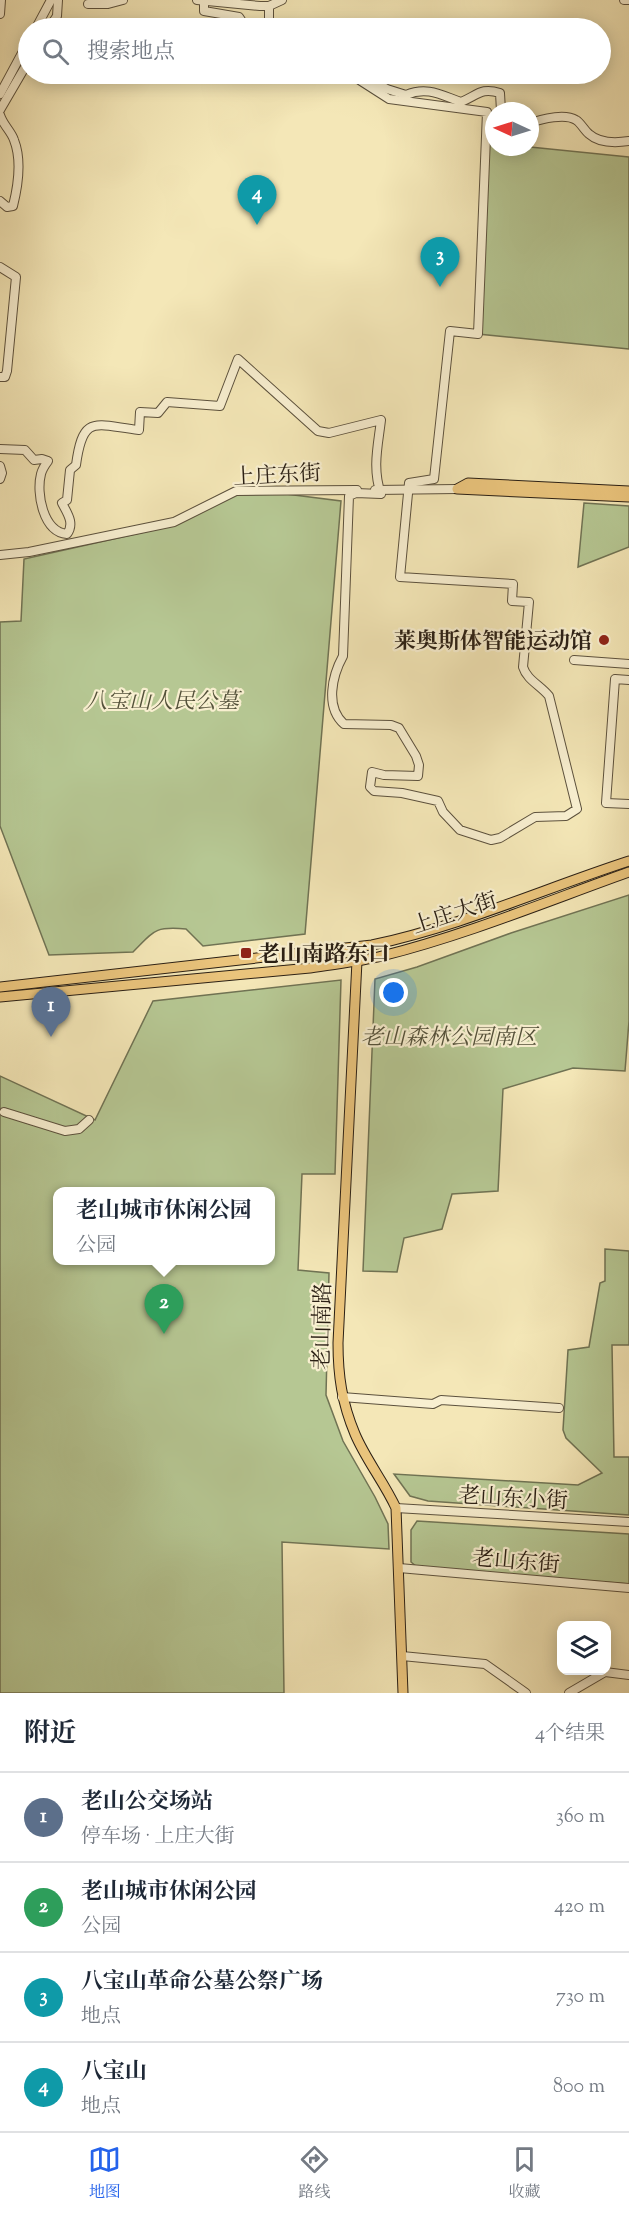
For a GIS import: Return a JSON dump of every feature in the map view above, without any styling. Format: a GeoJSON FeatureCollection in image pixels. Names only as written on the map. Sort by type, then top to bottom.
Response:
{"type":"FeatureCollection","features":[{"type":"Feature","properties":{"kind":"main road","name":"上庄东街"},"geometry":{"type":"LineString","coordinates":[[457,489],[468,483],[629,491]]}},
{"type":"Feature","properties":{"kind":"main road","name":"上庄东街"},"geometry":{"type":"LineString","coordinates":[[457,489],[629,497]]}},
{"type":"Feature","properties":{"kind":"main road","name":"上庄大街"},"geometry":{"type":"LineString","coordinates":[[0,987],[355,948],[409,937],[451,925],[629,861]]}},
{"type":"Feature","properties":{"kind":"main road","name":"上庄大街"},"geometry":{"type":"LineString","coordinates":[[0,997],[310,968],[383,956],[456,933],[629,872]]}},
{"type":"Feature","properties":{"kind":"main road","name":"老山南路"},"geometry":{"type":"LineString","coordinates":[[355,948],[357,961],[338,1375],[355,1436],[396,1508],[403,1693]]}},
{"type":"Feature","properties":{"kind":"street"},"geometry":{"type":"LineString","coordinates":[[0,14],[1,0]]}},
{"type":"Feature","properties":{"kind":"street"},"geometry":{"type":"LineString","coordinates":[[41,18],[51,0]]}},
{"type":"Feature","properties":{"kind":"street"},"geometry":{"type":"LineString","coordinates":[[56,18],[58,0]]}},
{"type":"Feature","properties":{"kind":"street"},"geometry":{"type":"LineString","coordinates":[[88,4],[108,4],[123,0]]}},
{"type":"Feature","properties":{"kind":"street"},"geometry":{"type":"LineString","coordinates":[[197,0],[269,6],[282,0]]}},
{"type":"Feature","properties":{"kind":"street"},"geometry":{"type":"LineString","coordinates":[[204,0],[204,11],[240,18]]}},
{"type":"Feature","properties":{"kind":"street"},"geometry":{"type":"LineString","coordinates":[[624,0],[629,0]]}},
{"type":"Feature","properties":{"kind":"street"},"geometry":{"type":"LineString","coordinates":[[269,6],[269,18]]}},
{"type":"Feature","properties":{"kind":"street"},"geometry":{"type":"LineString","coordinates":[[0,94],[18,61]]}},
{"type":"Feature","properties":{"kind":"street"},"geometry":{"type":"LineString","coordinates":[[0,110],[18,79]]}},
{"type":"Feature","properties":{"kind":"street"},"geometry":{"type":"LineString","coordinates":[[0,449],[25,450],[34,460],[46,459],[48,461],[41,475],[45,517],[55,530],[67,534],[70,530],[70,517],[62,503],[67,500],[70,470],[76,465],[79,442],[87,429],[94,425],[139,430],[140,412],[158,413],[167,402],[220,406],[238,359],[318,431],[329,433],[381,420],[377,436],[375,471],[381,494],[356,493],[349,496],[343,656],[334,675],[333,710],[344,724],[391,725],[399,728],[416,756],[420,771],[418,776],[384,775],[372,772],[370,787],[374,791],[402,793],[438,801],[443,812],[460,830],[491,840],[500,838],[535,817],[566,816],[577,809],[549,696],[525,675],[523,667],[529,602],[512,601],[513,584],[400,577],[409,483],[434,479],[450,331],[478,334],[487,112],[388,99],[365,84]]}},
{"type":"Feature","properties":{"kind":"street"},"geometry":{"type":"LineString","coordinates":[[378,84],[406,95],[417,90],[431,91],[442,93],[461,102],[484,89],[500,93],[500,102]]}},
{"type":"Feature","properties":{"kind":"street"},"geometry":{"type":"LineString","coordinates":[[0,115],[4,126],[14,139],[18,153],[18,167],[14,206],[7,207],[0,201]]}},
{"type":"Feature","properties":{"kind":"street"},"geometry":{"type":"LineString","coordinates":[[539,120],[568,118],[577,120],[589,135],[606,142],[629,141]]}},
{"type":"Feature","properties":{"kind":"street"},"geometry":{"type":"LineString","coordinates":[[0,267],[16,277],[7,371],[5,377],[0,377]]}},
{"type":"Feature","properties":{"kind":"street"},"geometry":{"type":"LineString","coordinates":[[0,466],[2,473],[0,479]]}},
{"type":"Feature","properties":{"kind":"street","name":"上庄东街"},"geometry":{"type":"LineString","coordinates":[[0,555],[28,552],[174,522],[236,491],[457,489]]}},
{"type":"Feature","properties":{"kind":"street"},"geometry":{"type":"LineString","coordinates":[[574,660],[629,664]]}},
{"type":"Feature","properties":{"kind":"street"},"geometry":{"type":"LineString","coordinates":[[629,680],[615,679],[606,803],[629,804]]}},
{"type":"Feature","properties":{"kind":"street"},"geometry":{"type":"LineString","coordinates":[[4,1112],[65,1131],[79,1129],[89,1120]]}},
{"type":"Feature","properties":{"kind":"street"},"geometry":{"type":"LineString","coordinates":[[342,1396],[433,1404],[441,1400],[559,1408]]}},
{"type":"Feature","properties":{"kind":"street","name":"老山东小街"},"geometry":{"type":"LineString","coordinates":[[396,1508],[629,1522]]}},
{"type":"Feature","properties":{"kind":"street","name":"老山东街"},"geometry":{"type":"LineString","coordinates":[[399,1568],[629,1587]]}},
{"type":"Feature","properties":{"kind":"street"},"geometry":{"type":"LineString","coordinates":[[402,1656],[485,1664],[526,1693]]}},
{"type":"Feature","properties":{"kind":"street"},"geometry":{"type":"LineString","coordinates":[[569,1693],[605,1672],[629,1675]]}},
{"type":"Feature","properties":{"kind":"green space"},"geometry":{"type":"Polygon","coordinates":[[[539,148],[629,157],[629,349],[478,334],[485,156],[539,156],[539,148]]]}},
{"type":"Feature","properties":{"kind":"green space","name":"八宝山人民公墓"},"geometry":{"type":"Polygon","coordinates":[[[286,494],[341,501],[305,934],[203,946],[186,929],[167,928],[155,932],[133,952],[49,955],[0,826],[0,622],[21,621],[24,559],[171,526],[231,495],[286,494]]]}},
{"type":"Feature","properties":{"kind":"green space"},"geometry":{"type":"Polygon","coordinates":[[[584,503],[629,506],[629,547],[578,567],[584,503]]]}},
{"type":"Feature","properties":{"kind":"green space","name":"老山森林公园南区"},"geometry":{"type":"Polygon","coordinates":[[[629,895],[629,1021],[625,1071],[573,1068],[503,1089],[498,1191],[452,1194],[442,1229],[404,1238],[397,1272],[363,1271],[375,979],[629,895]]]}},
{"type":"Feature","properties":{"kind":"green space"},"geometry":{"type":"Polygon","coordinates":[[[341,980],[335,1174],[302,1174],[298,1270],[329,1273],[326,1395],[343,1441],[388,1524],[389,1549],[282,1542],[284,1693],[0,1693],[0,1076],[95,1120],[153,1001],[341,980]]]}},
{"type":"Feature","properties":{"kind":"green space"},"geometry":{"type":"Polygon","coordinates":[[[605,1249],[629,1251],[629,1345],[612,1345],[614,1457],[629,1457],[629,1515],[428,1501],[410,1496],[394,1474],[578,1485],[602,1473],[566,1438],[563,1430],[568,1350],[589,1347],[600,1283],[605,1281],[605,1249]]]}},
{"type":"Feature","properties":{"kind":"green space"},"geometry":{"type":"Polygon","coordinates":[[[417,1521],[629,1534],[629,1584],[417,1567],[411,1562],[411,1530],[417,1521]]]}},
{"type":"Feature","properties":{"kind":"place","name":"八宝山"},"geometry":{"type":"Point","coordinates":[257,225]}},
{"type":"Feature","properties":{"kind":"place","name":"八宝山革命公墓公祭广场"},"geometry":{"type":"Point","coordinates":[440,287]}},
{"type":"Feature","properties":{"kind":"place","name":"莱奥斯体智能运动馆"},"geometry":{"type":"Point","coordinates":[604,640]}},
{"type":"Feature","properties":{"kind":"place","name":"老山南路东口"},"geometry":{"type":"Point","coordinates":[246,953]}},
{"type":"Feature","properties":{"kind":"place","name":"老山公交场站"},"geometry":{"type":"Point","coordinates":[51,1037]}},
{"type":"Feature","properties":{"kind":"place","name":"老山城市休闲公园"},"geometry":{"type":"Point","coordinates":[164,1334]}}]}
